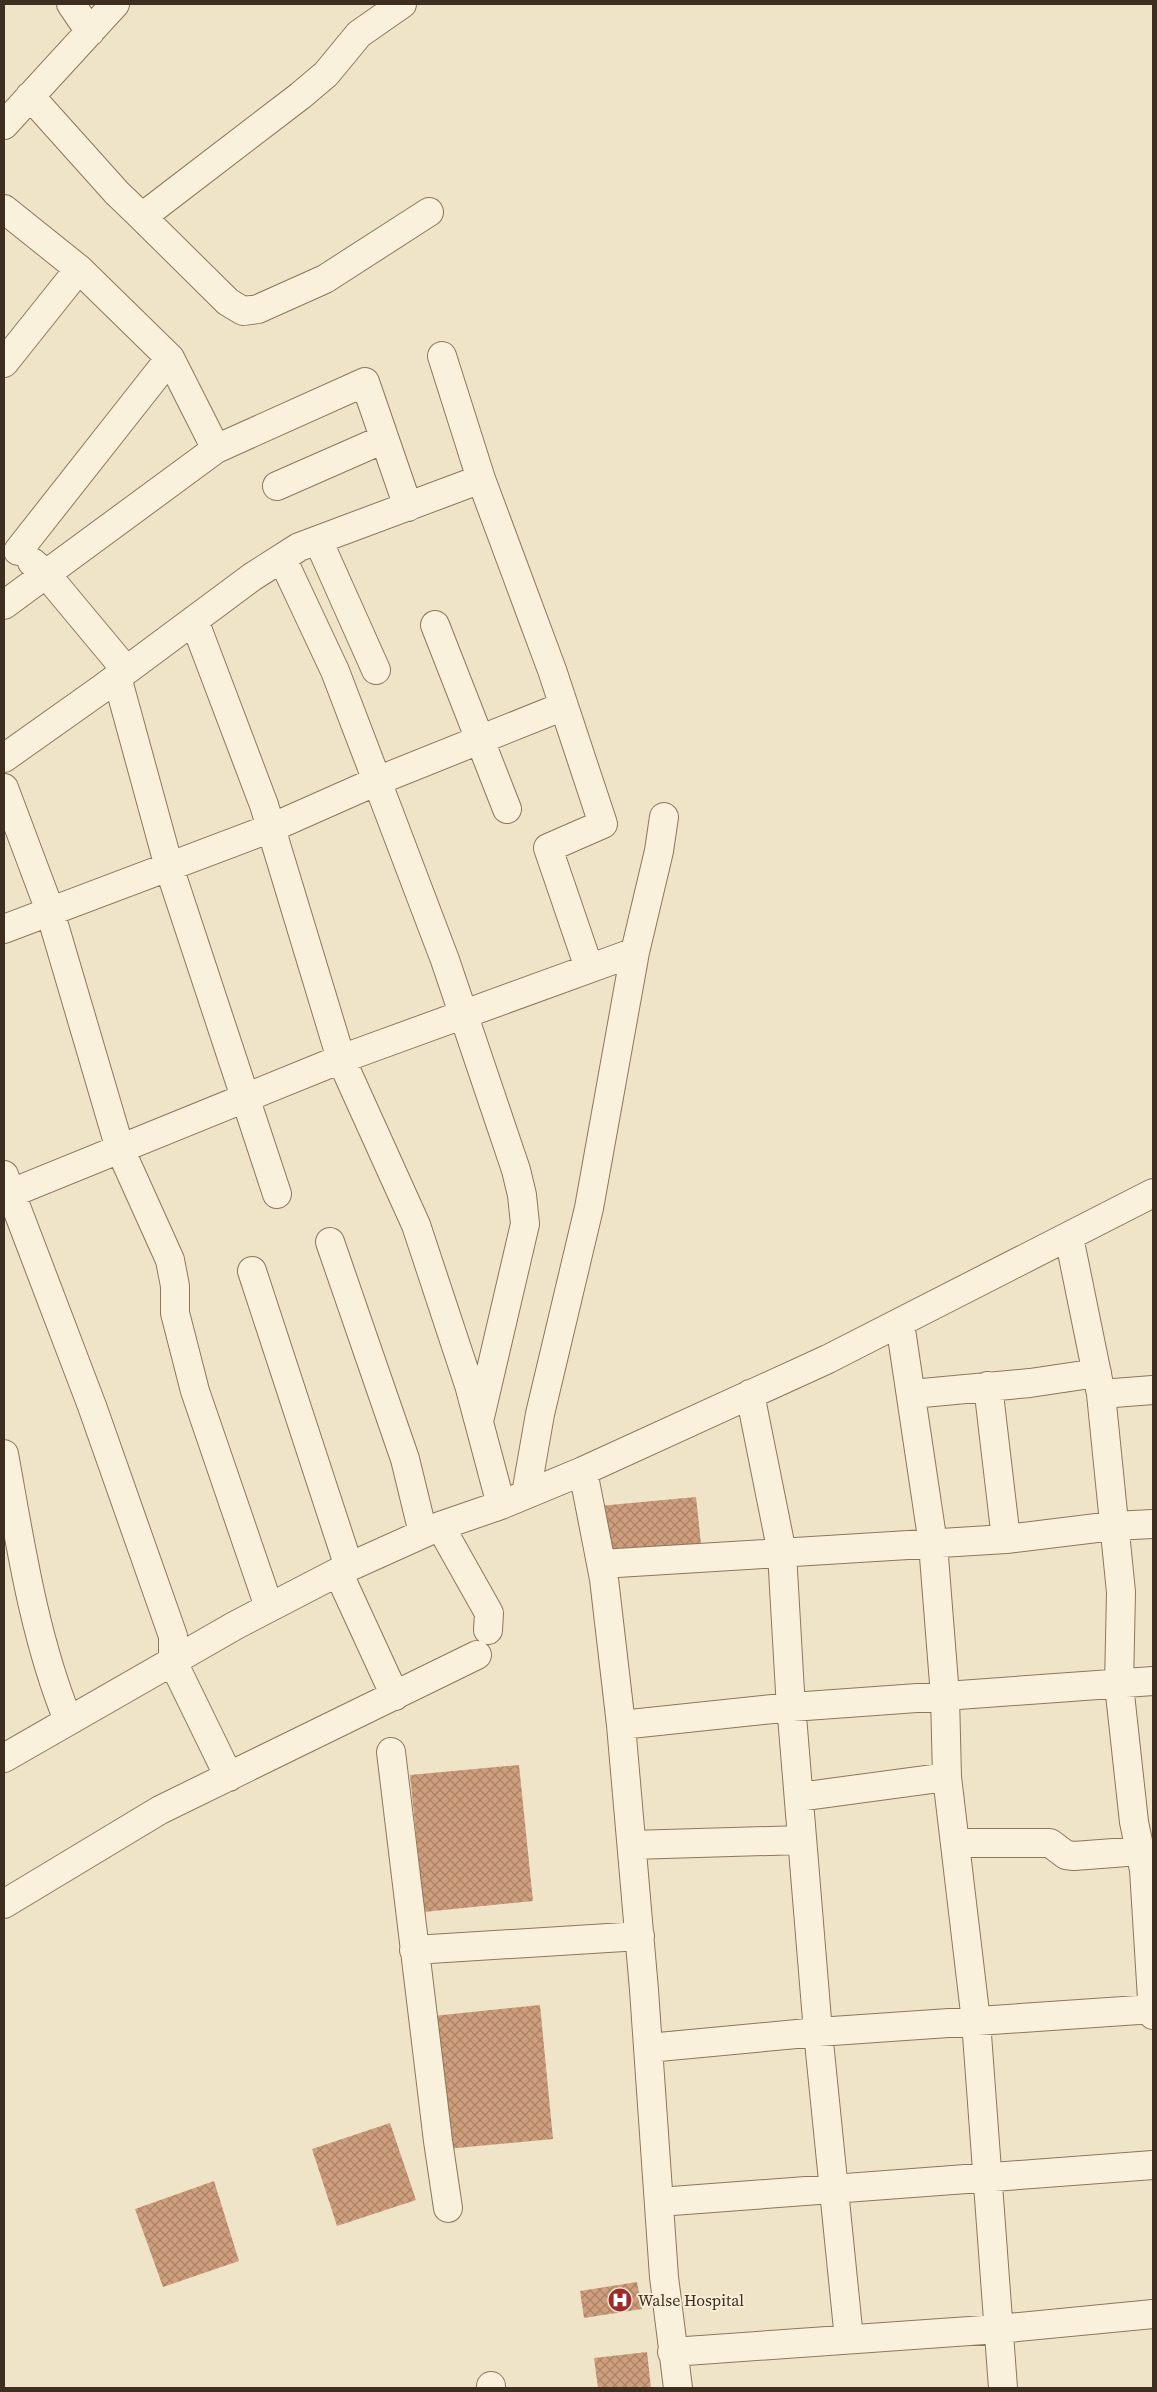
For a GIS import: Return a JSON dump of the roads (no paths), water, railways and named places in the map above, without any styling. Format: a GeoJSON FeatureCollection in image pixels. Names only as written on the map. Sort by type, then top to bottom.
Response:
{"type":"FeatureCollection","features":[{"type":"Feature","properties":{"kind":"street"},"geometry":{"type":"LineString","coordinates":[[71,4],[90,32]]}},
{"type":"Feature","properties":{"kind":"street"},"geometry":{"type":"LineString","coordinates":[[4,125],[115,4]]}},
{"type":"Feature","properties":{"kind":"street"},"geometry":{"type":"LineString","coordinates":[[142,217],[300,96],[326,74],[359,34],[402,4]]}},
{"type":"Feature","properties":{"kind":"street"},"geometry":{"type":"LineString","coordinates":[[30,96],[116,193],[228,302],[243,311],[258,309],[325,279],[429,212]]}},
{"type":"Feature","properties":{"kind":"street"},"geometry":{"type":"LineString","coordinates":[[4,209],[79,269],[170,358],[216,448]]}},
{"type":"Feature","properties":{"kind":"street"},"geometry":{"type":"LineString","coordinates":[[4,363],[79,269]]}},
{"type":"Feature","properties":{"kind":"street"},"geometry":{"type":"LineString","coordinates":[[442,356],[481,480],[564,706],[603,824],[548,848],[589,968]]}},
{"type":"Feature","properties":{"kind":"street"},"geometry":{"type":"LineString","coordinates":[[170,358],[11,546],[46,574],[121,674],[169,867],[277,1194]]}},
{"type":"Feature","properties":{"kind":"street"},"geometry":{"type":"LineString","coordinates":[[4,605],[216,448],[365,382],[408,506]]}},
{"type":"Feature","properties":{"kind":"street"},"geometry":{"type":"LineString","coordinates":[[277,486],[384,439]]}},
{"type":"Feature","properties":{"kind":"street"},"geometry":{"type":"LineString","coordinates":[[4,758],[194,620],[299,547],[481,480]]}},
{"type":"Feature","properties":{"kind":"street"},"geometry":{"type":"LineString","coordinates":[[318,540],[376,670]]}},
{"type":"Feature","properties":{"kind":"street"},"geometry":{"type":"LineString","coordinates":[[282,558],[335,672],[377,781],[464,1014],[516,1170],[522,1196],[525,1224],[479,1421]]}},
{"type":"Feature","properties":{"kind":"street"},"geometry":{"type":"LineString","coordinates":[[194,620],[272,828],[342,1059],[416,1225],[469,1385],[501,1505]]}},
{"type":"Feature","properties":{"kind":"street"},"geometry":{"type":"LineString","coordinates":[[436,625],[507,809]]}},
{"type":"Feature","properties":{"kind":"street"},"geometry":{"type":"LineString","coordinates":[[4,929],[272,828],[377,781],[564,706]]}},
{"type":"Feature","properties":{"kind":"street"},"geometry":{"type":"LineString","coordinates":[[4,788],[50,912],[120,1149],[170,1260],[175,1286],[175,1313],[195,1391],[269,1607]]}},
{"type":"Feature","properties":{"kind":"street"},"geometry":{"type":"LineString","coordinates":[[526,1494],[540,1414],[589,1208],[635,952],[659,851],[664,817]]}},
{"type":"Feature","properties":{"kind":"street"},"geometry":{"type":"LineString","coordinates":[[229,1776],[173,1662],[173,1636],[92,1406],[6,1188],[120,1149],[342,1059],[635,952]]}},
{"type":"Feature","properties":{"kind":"street"},"geometry":{"type":"LineString","coordinates":[[4,1758],[269,1607],[344,1569],[432,1529],[501,1505],[583,1471],[828,1359],[1153,1193]]}},
{"type":"Feature","properties":{"kind":"street"},"geometry":{"type":"LineString","coordinates":[[1069,1237],[1099,1384],[1121,1592],[1119,1684],[1134,1822],[1146,1864],[1153,2015]]}},
{"type":"Feature","properties":{"kind":"street"},"geometry":{"type":"LineString","coordinates":[[330,1242],[405,1460],[432,1529],[490,1613],[488,1630]]}},
{"type":"Feature","properties":{"kind":"street"},"geometry":{"type":"LineString","coordinates":[[252,1271],[344,1569],[395,1696]]}},
{"type":"Feature","properties":{"kind":"street"},"geometry":{"type":"LineString","coordinates":[[900,1323],[933,1544],[945,1696],[947,1777],[976,2021],[1003,2388]]}},
{"type":"Feature","properties":{"kind":"street"},"geometry":{"type":"LineString","coordinates":[[912,1394],[988,1386],[1099,1384],[1153,1390]]}},
{"type":"Feature","properties":{"kind":"street"},"geometry":{"type":"LineString","coordinates":[[988,1386],[1006,1539]]}},
{"type":"Feature","properties":{"kind":"street"},"geometry":{"type":"LineString","coordinates":[[750,1394],[782,1553],[792,1707],[818,2032],[850,2338]]}},
{"type":"Feature","properties":{"kind":"street"},"geometry":{"type":"LineString","coordinates":[[4,1454],[20,1541],[53,1683],[68,1720]]}},
{"type":"Feature","properties":{"kind":"street"},"geometry":{"type":"LineString","coordinates":[[583,1471],[601,1564],[621,1725],[640,1936],[659,2202],[672,2352],[678,2388]]}},
{"type":"Feature","properties":{"kind":"street"},"geometry":{"type":"LineString","coordinates":[[601,1564],[1006,1539],[1113,1526],[1153,1524]]}},
{"type":"Feature","properties":{"kind":"street"},"geometry":{"type":"LineString","coordinates":[[4,1904],[160,1810],[477,1654]]}},
{"type":"Feature","properties":{"kind":"street"},"geometry":{"type":"LineString","coordinates":[[621,1725],[792,1707],[1153,1681]]}},
{"type":"Feature","properties":{"kind":"street"},"geometry":{"type":"LineString","coordinates":[[391,1752],[414,1950],[448,2208]]}},
{"type":"Feature","properties":{"kind":"street"},"geometry":{"type":"LineString","coordinates":[[799,1797],[947,1777]]}},
{"type":"Feature","properties":{"kind":"street"},"geometry":{"type":"LineString","coordinates":[[632,1845],[802,1840]]}},
{"type":"Feature","properties":{"kind":"street"},"geometry":{"type":"LineString","coordinates":[[955,1843],[1050,1843],[1066,1855],[1146,1864]]}},
{"type":"Feature","properties":{"kind":"street"},"geometry":{"type":"LineString","coordinates":[[414,1950],[640,1936]]}},
{"type":"Feature","properties":{"kind":"street"},"geometry":{"type":"LineString","coordinates":[[648,2048],[818,2032],[1153,2009]]}},
{"type":"Feature","properties":{"kind":"street"},"geometry":{"type":"LineString","coordinates":[[659,2202],[1153,2165]]}},
{"type":"Feature","properties":{"kind":"street"},"geometry":{"type":"LineString","coordinates":[[672,2352],[998,2329],[1153,2314]]}},
{"type":"Feature","properties":{"kind":"place","name":"Walse Hospital"},"geometry":{"type":"Point","coordinates":[620,2300]}}]}
